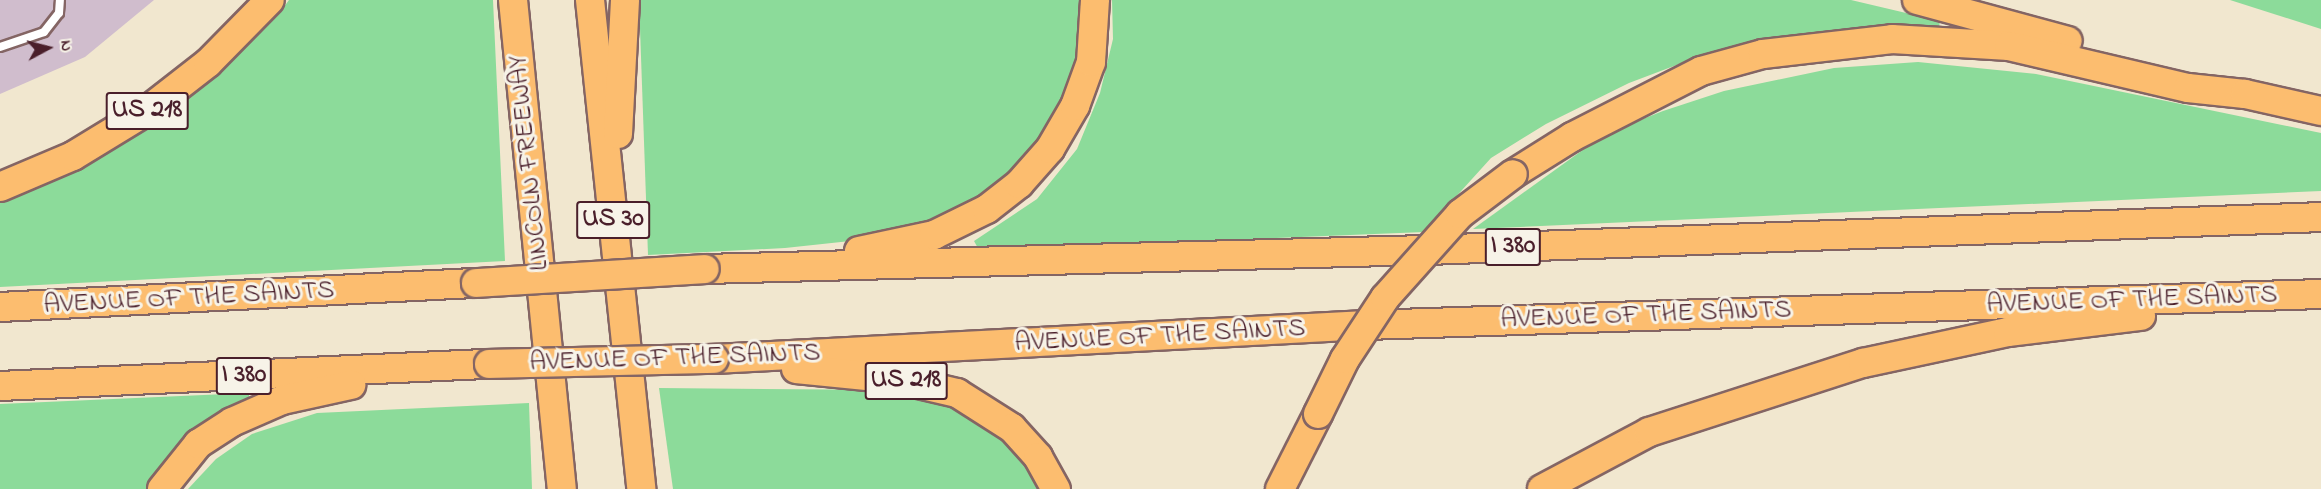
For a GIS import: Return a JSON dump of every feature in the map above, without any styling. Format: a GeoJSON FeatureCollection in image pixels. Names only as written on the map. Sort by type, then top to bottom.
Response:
{"type":"FeatureCollection","features":[{"type":"Feature","properties":{"kind":"highway","name":"US 218"},"geometry":{"type":"LineString","coordinates":[[0,187],[73,156],[145,112],[208,63],[270,0]]}},
{"type":"Feature","properties":{"kind":"highway","name":"LINCOLN FREEWAY"},"geometry":{"type":"LineString","coordinates":[[513,0],[545,326]]}},
{"type":"Feature","properties":{"kind":"highway","name":"US 30"},"geometry":{"type":"LineString","coordinates":[[590,0],[641,489]]}},
{"type":"Feature","properties":{"kind":"highway"},"geometry":{"type":"LineString","coordinates":[[614,229],[625,0]]}},
{"type":"Feature","properties":{"kind":"highway"},"geometry":{"type":"LineString","coordinates":[[705,269],[878,249],[934,235],[987,209],[1019,184],[1050,149],[1075,106],[1091,62],[1095,0]]}},
{"type":"Feature","properties":{"kind":"highway"},"geometry":{"type":"LineString","coordinates":[[1917,0],[2192,74],[2245,94]]}},
{"type":"Feature","properties":{"kind":"highway"},"geometry":{"type":"LineString","coordinates":[[1280,489],[1345,358],[1385,298],[1460,214],[1513,174],[1572,137],[1701,71],[1763,54],[1892,39],[2009,46],[2188,88],[2245,94],[2321,111]]}},
{"type":"Feature","properties":{"kind":"highway","name":"AVENUE OF THE SAINTS"},"geometry":{"type":"LineString","coordinates":[[0,307],[705,269],[1427,250],[2321,217]]}},
{"type":"Feature","properties":{"kind":"highway","name":"AVENUE OF THE SAINTS"},"geometry":{"type":"LineString","coordinates":[[0,386],[489,364],[714,359],[1366,325],[2321,294]]}},
{"type":"Feature","properties":{"kind":"highway"},"geometry":{"type":"LineString","coordinates":[[1542,489],[1649,432],[1863,363],[2008,332],[2262,296]]}},
{"type":"Feature","properties":{"kind":"highway"},"geometry":{"type":"LineString","coordinates":[[545,326],[546,489]]}},
{"type":"Feature","properties":{"kind":"highway","name":"US 30"},"geometry":{"type":"LineString","coordinates":[[545,326],[562,489]]}},
{"type":"Feature","properties":{"kind":"highway","name":"US 218"},"geometry":{"type":"LineString","coordinates":[[714,359],[897,379],[957,393],[1012,428],[1038,457],[1056,489]]}},
{"type":"Feature","properties":{"kind":"highway"},"geometry":{"type":"LineString","coordinates":[[162,489],[198,444],[232,422],[282,400],[437,368]]}},
{"type":"Feature","properties":{"kind":"highway"},"geometry":{"type":"LineString","coordinates":[[636,439],[648,489]]}},
{"type":"Feature","properties":{"kind":"lane"},"geometry":{"type":"LineString","coordinates":[[0,47],[44,32],[59,13],[60,0]]}},
{"type":"Feature","properties":{"kind":"shaded area"},"geometry":{"type":"Polygon","coordinates":[[[0,0],[154,0],[85,57],[0,94],[0,0]]]}},
{"type":"Feature","properties":{"kind":"green space"},"geometry":{"type":"Polygon","coordinates":[[[289,0],[493,0],[505,261],[0,287],[0,200],[112,147],[179,105],[278,15],[289,0]]]}},
{"type":"Feature","properties":{"kind":"green space"},"geometry":{"type":"Polygon","coordinates":[[[639,0],[1085,0],[1081,48],[1049,140],[990,198],[897,236],[785,248],[648,255],[639,0]]]}},
{"type":"Feature","properties":{"kind":"green space"},"geometry":{"type":"Polygon","coordinates":[[[1112,0],[1851,0],[1940,21],[1939,27],[1843,30],[1745,44],[1703,55],[1629,83],[1546,124],[1491,158],[1424,232],[979,250],[974,241],[1037,199],[1077,149],[1100,93],[1113,39],[1112,0]]]}},
{"type":"Feature","properties":{"kind":"green space"},"geometry":{"type":"Polygon","coordinates":[[[2230,0],[2321,0],[2321,29],[2230,0]]]}},
{"type":"Feature","properties":{"kind":"green space"},"geometry":{"type":"Polygon","coordinates":[[[1918,62],[2036,74],[2321,133],[2321,191],[1473,229],[1605,134],[1663,111],[1724,91],[1834,68],[1918,62]]]}},
{"type":"Feature","properties":{"kind":"green space"},"geometry":{"type":"Polygon","coordinates":[[[659,388],[894,390],[948,402],[993,428],[1044,489],[673,489],[659,388]]]}},
{"type":"Feature","properties":{"kind":"green space"},"geometry":{"type":"Polygon","coordinates":[[[249,393],[249,400],[148,489],[0,489],[0,404],[249,393]]]}},
{"type":"Feature","properties":{"kind":"green space"},"geometry":{"type":"Polygon","coordinates":[[[529,403],[532,489],[188,489],[216,459],[252,434],[317,413],[529,403]]]}}]}
